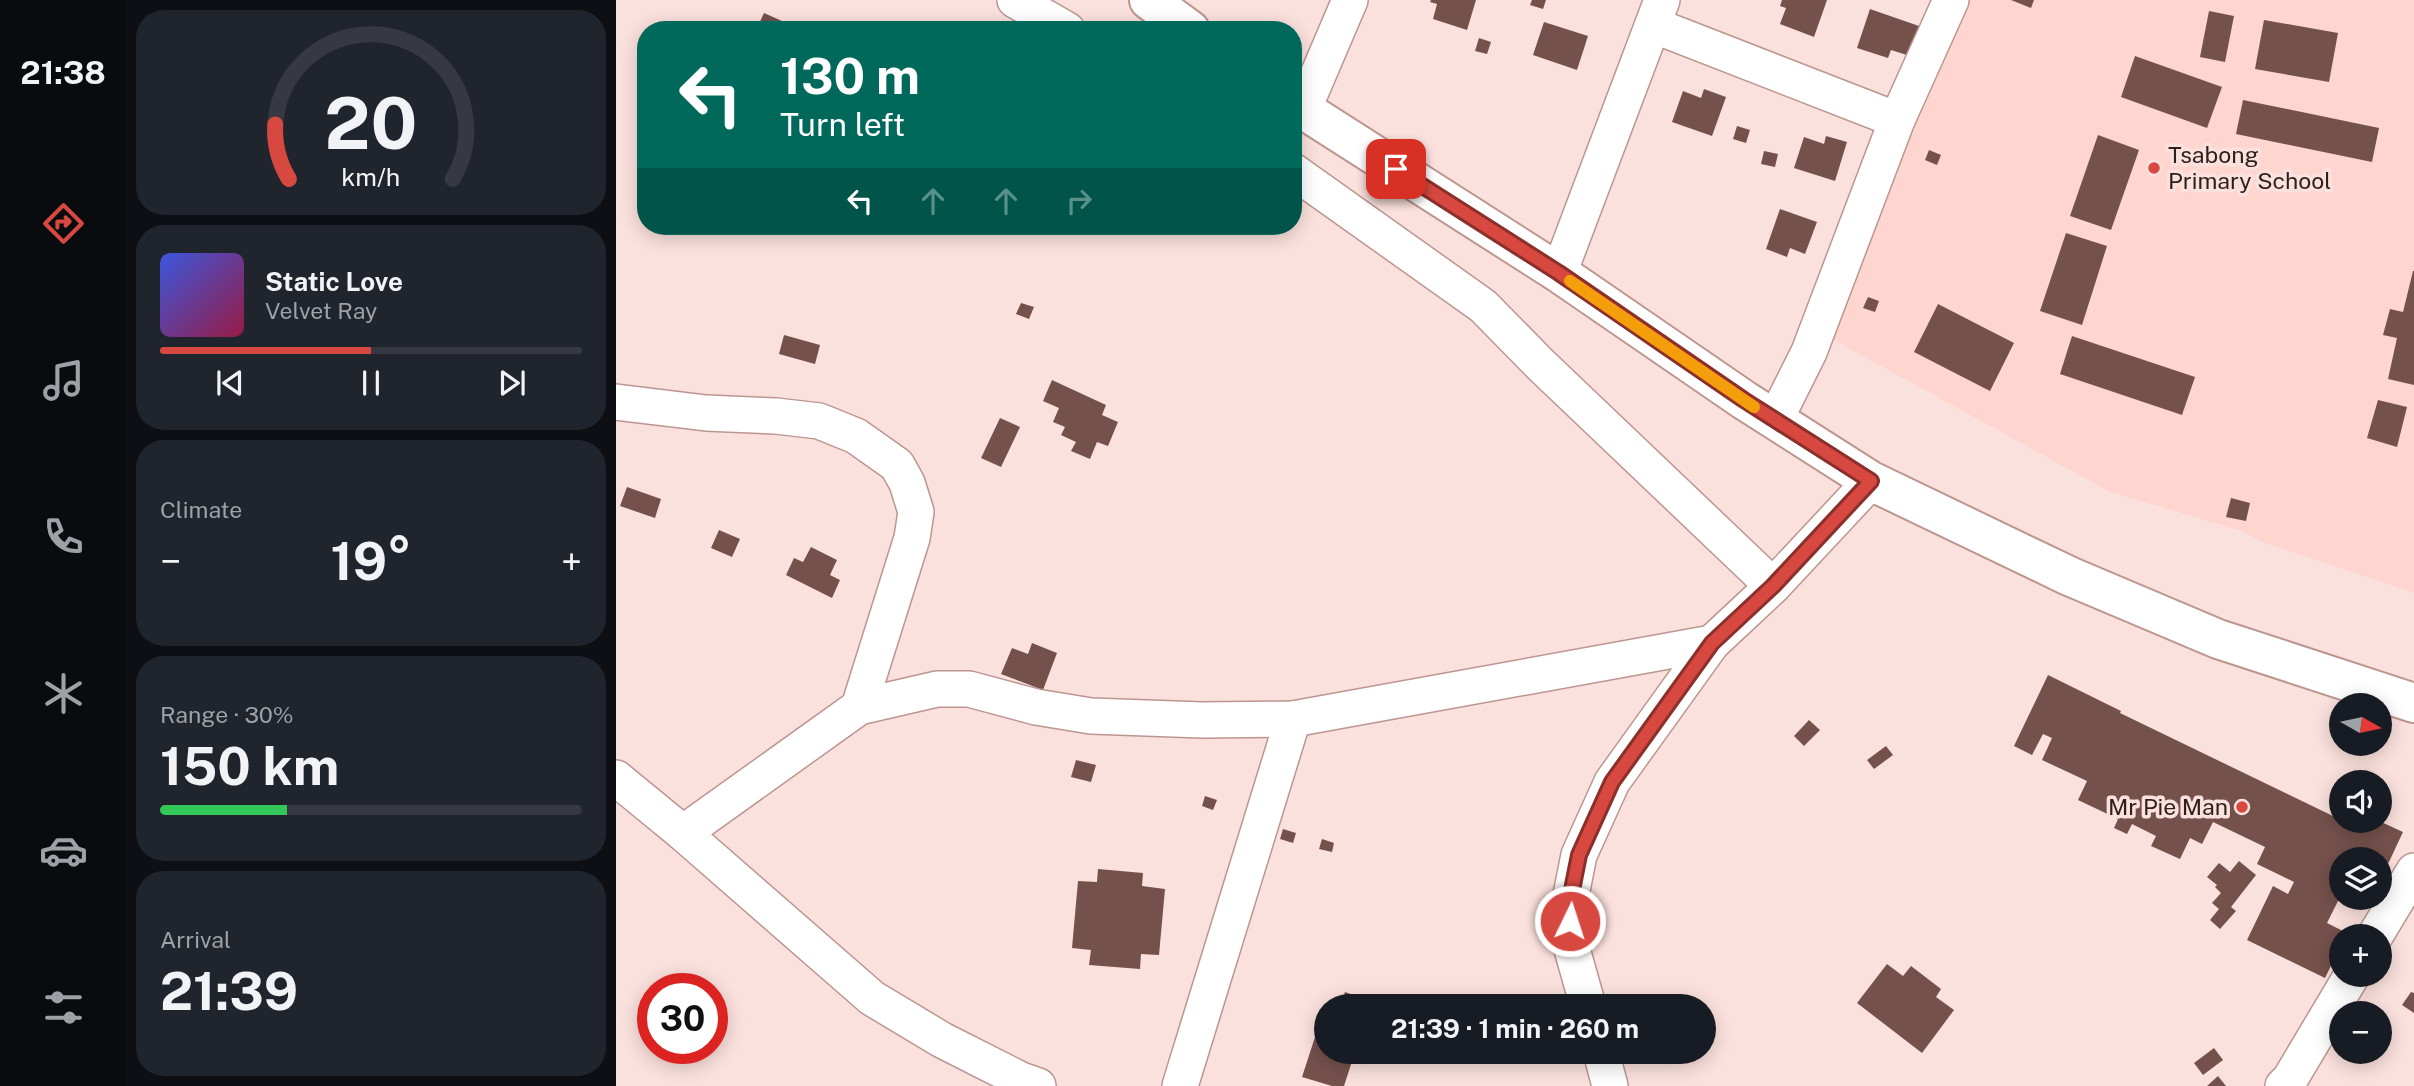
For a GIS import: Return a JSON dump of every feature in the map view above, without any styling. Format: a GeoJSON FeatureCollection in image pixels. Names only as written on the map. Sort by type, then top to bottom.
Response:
{"type":"FeatureCollection","features":[{"type":"Feature","properties":{"kind":"main road"},"geometry":{"type":"LineString","coordinates":[[1149,0],[1178,21]]}},
{"type":"Feature","properties":{"kind":"main road"},"geometry":{"type":"LineString","coordinates":[[1302,109],[1559,273],[1774,420],[1871,481],[2069,576],[2218,639],[2414,703]]}},
{"type":"Feature","properties":{"kind":"street"},"geometry":{"type":"LineString","coordinates":[[1015,0],[1051,21]]}},
{"type":"Feature","properties":{"kind":"street"},"geometry":{"type":"LineString","coordinates":[[1302,98],[1350,0]]}},
{"type":"Feature","properties":{"kind":"street"},"geometry":{"type":"LineString","coordinates":[[1774,420],[1809,352],[1897,120],[1951,0]]}},
{"type":"Feature","properties":{"kind":"street"},"geometry":{"type":"LineString","coordinates":[[1559,273],[1658,13],[1897,120]]}},
{"type":"Feature","properties":{"kind":"street"},"geometry":{"type":"LineString","coordinates":[[1302,178],[1483,306],[1541,365],[1773,586]]}},
{"type":"Feature","properties":{"kind":"street"},"geometry":{"type":"LineString","coordinates":[[616,402],[706,413],[819,421],[856,436],[897,465],[907,483],[916,512],[912,538],[859,707]]}},
{"type":"Feature","properties":{"kind":"street"},"geometry":{"type":"LineString","coordinates":[[1585,994],[1570,942],[1570,900],[1579,855],[1612,782],[1712,643],[1773,586],[1871,481]]}},
{"type":"Feature","properties":{"kind":"street"},"geometry":{"type":"LineString","coordinates":[[683,833],[859,707],[937,689],[969,689],[1036,707],[1091,716],[1202,720],[1293,719],[1712,643]]}},
{"type":"Feature","properties":{"kind":"street"},"geometry":{"type":"LineString","coordinates":[[1180,1086],[1293,719]]}},
{"type":"Feature","properties":{"kind":"street"},"geometry":{"type":"LineString","coordinates":[[616,778],[872,998],[942,1040],[1038,1086]]}},
{"type":"Feature","properties":{"kind":"street"},"geometry":{"type":"LineString","coordinates":[[2382,924],[2414,871]]}},
{"type":"Feature","properties":{"kind":"street"},"geometry":{"type":"LineString","coordinates":[[2283,1086],[2290,1079],[2345,987]]}},
{"type":"Feature","properties":{"kind":"street"},"geometry":{"type":"LineString","coordinates":[[1604,1064],[1610,1086]]}},
{"type":"Feature","properties":{"kind":"shaded area","name":"Tsabong Primary School"},"geometry":{"type":"Polygon","coordinates":[[[1964,0],[2414,0],[2414,593],[2262,542],[2239,530],[2110,492],[1825,335],[1964,0]]]}},
{"type":"Feature","properties":{"kind":"building"},"geometry":{"type":"Polygon","coordinates":[[[1476,0],[1467,30],[1433,19],[1437,4],[1430,2],[1476,0]]]}},
{"type":"Feature","properties":{"kind":"building"},"geometry":{"type":"Polygon","coordinates":[[[1532,0],[1546,0],[1543,9],[1530,5],[1532,0]]]}},
{"type":"Feature","properties":{"kind":"building"},"geometry":{"type":"Polygon","coordinates":[[[1782,0],[1827,0],[1814,37],[1780,24],[1786,8],[1780,6],[1782,0]]]}},
{"type":"Feature","properties":{"kind":"building"},"geometry":{"type":"Polygon","coordinates":[[[2011,0],[2034,0],[2031,8],[2011,0]]]}},
{"type":"Feature","properties":{"kind":"building"},"geometry":{"type":"Polygon","coordinates":[[[1870,9],[1919,26],[1910,56],[1891,50],[1888,58],[1857,48],[1870,9]]]}},
{"type":"Feature","properties":{"kind":"building"},"geometry":{"type":"Polygon","coordinates":[[[2209,11],[2234,16],[2225,62],[2200,57],[2209,11]]]}},
{"type":"Feature","properties":{"kind":"building"},"geometry":{"type":"Polygon","coordinates":[[[764,13],[782,21],[760,21],[764,13]]]}},
{"type":"Feature","properties":{"kind":"building"},"geometry":{"type":"Polygon","coordinates":[[[2264,20],[2338,33],[2329,82],[2255,69],[2264,20]]]}},
{"type":"Feature","properties":{"kind":"building"},"geometry":{"type":"Polygon","coordinates":[[[1544,22],[1588,36],[1577,70],[1533,55],[1544,22]]]}},
{"type":"Feature","properties":{"kind":"building"},"geometry":{"type":"Polygon","coordinates":[[[1479,38],[1491,42],[1487,54],[1475,51],[1479,38]]]}},
{"type":"Feature","properties":{"kind":"building"},"geometry":{"type":"Polygon","coordinates":[[[2135,56],[2222,87],[2207,128],[2121,97],[2135,56]]]}},
{"type":"Feature","properties":{"kind":"building"},"geometry":{"type":"Polygon","coordinates":[[[1704,89],[1726,97],[1712,136],[1672,122],[1683,91],[1701,98],[1704,89]]]}},
{"type":"Feature","properties":{"kind":"building"},"geometry":{"type":"Polygon","coordinates":[[[2243,100],[2379,128],[2372,162],[2236,134],[2243,100]]]}},
{"type":"Feature","properties":{"kind":"building"},"geometry":{"type":"Polygon","coordinates":[[[1737,126],[1750,130],[1746,143],[1733,139],[1737,126]]]}},
{"type":"Feature","properties":{"kind":"building"},"geometry":{"type":"Polygon","coordinates":[[[2098,135],[2139,150],[2111,230],[2070,216],[2098,135]]]}},
{"type":"Feature","properties":{"kind":"building"},"geometry":{"type":"Polygon","coordinates":[[[1826,136],[1847,142],[1835,181],[1794,168],[1804,137],[1824,144],[1826,136]]]}},
{"type":"Feature","properties":{"kind":"building"},"geometry":{"type":"Polygon","coordinates":[[[1929,150],[1941,155],[1937,165],[1925,160],[1929,150]]]}},
{"type":"Feature","properties":{"kind":"building"},"geometry":{"type":"Polygon","coordinates":[[[1764,151],[1778,154],[1775,167],[1761,164],[1764,151]]]}},
{"type":"Feature","properties":{"kind":"building"},"geometry":{"type":"Polygon","coordinates":[[[1780,209],[1817,222],[1805,254],[1790,248],[1787,257],[1766,249],[1780,209]]]}},
{"type":"Feature","properties":{"kind":"building"},"geometry":{"type":"Polygon","coordinates":[[[2066,233],[2107,246],[2082,325],[2040,311],[2066,233]]]}},
{"type":"Feature","properties":{"kind":"building"},"geometry":{"type":"Polygon","coordinates":[[[2413,271],[2414,385],[2388,379],[2397,338],[2383,335],[2390,309],[2403,312],[2413,271]]]}},
{"type":"Feature","properties":{"kind":"building"},"geometry":{"type":"Polygon","coordinates":[[[1868,297],[1879,301],[1875,312],[1863,308],[1868,297]]]}},
{"type":"Feature","properties":{"kind":"building"},"geometry":{"type":"Polygon","coordinates":[[[1021,303],[1034,307],[1029,319],[1016,314],[1021,303]]]}},
{"type":"Feature","properties":{"kind":"building"},"geometry":{"type":"Polygon","coordinates":[[[1938,304],[2014,343],[1990,391],[1914,352],[1938,304]]]}},
{"type":"Feature","properties":{"kind":"building"},"geometry":{"type":"Polygon","coordinates":[[[784,335],[820,345],[815,364],[779,354],[784,335]]]}},
{"type":"Feature","properties":{"kind":"building"},"geometry":{"type":"Polygon","coordinates":[[[2072,336],[2195,377],[2182,415],[2060,374],[2072,336]]]}},
{"type":"Feature","properties":{"kind":"building"},"geometry":{"type":"Polygon","coordinates":[[[1052,380],[1106,405],[1102,415],[1118,422],[1108,446],[1097,442],[1090,459],[1071,451],[1076,442],[1061,435],[1065,427],[1053,422],[1059,408],[1043,401],[1052,380]]]}},
{"type":"Feature","properties":{"kind":"building"},"geometry":{"type":"Polygon","coordinates":[[[2378,400],[2407,407],[2397,447],[2367,438],[2378,400]]]}},
{"type":"Feature","properties":{"kind":"building"},"geometry":{"type":"Polygon","coordinates":[[[1000,418],[1020,427],[1001,467],[981,458],[1000,418]]]}},
{"type":"Feature","properties":{"kind":"building"},"geometry":{"type":"Polygon","coordinates":[[[627,487],[661,499],[655,518],[620,506],[627,487]]]}},
{"type":"Feature","properties":{"kind":"building"},"geometry":{"type":"Polygon","coordinates":[[[2231,498],[2250,503],[2246,521],[2226,517],[2231,498]]]}},
{"type":"Feature","properties":{"kind":"building"},"geometry":{"type":"Polygon","coordinates":[[[719,530],[740,539],[732,557],[711,548],[719,530]]]}},
{"type":"Feature","properties":{"kind":"building"},"geometry":{"type":"Polygon","coordinates":[[[811,547],[837,560],[830,575],[840,580],[832,598],[786,575],[794,558],[803,562],[811,547]]]}},
{"type":"Feature","properties":{"kind":"building"},"geometry":{"type":"Polygon","coordinates":[[[1032,643],[1057,653],[1043,690],[1001,674],[1012,648],[1028,654],[1032,643]]]}},
{"type":"Feature","properties":{"kind":"building"},"geometry":{"type":"Polygon","coordinates":[[[2048,675],[2121,711],[2120,713],[2329,814],[2329,833],[2392,833],[2392,827],[2403,832],[2392,855],[2392,847],[2329,847],[2329,910],[2334,910],[2327,923],[2329,970],[2325,978],[2247,940],[2273,886],[2288,894],[2294,882],[2257,864],[2265,847],[2213,822],[2202,844],[2190,838],[2180,859],[2151,846],[2156,836],[2132,824],[2127,834],[2114,828],[2118,819],[2078,800],[2087,781],[2042,760],[2052,738],[2043,734],[2032,755],[2014,746],[2048,675]]]}},
{"type":"Feature","properties":{"kind":"building"},"geometry":{"type":"Polygon","coordinates":[[[1809,720],[1820,730],[1804,746],[1794,736],[1809,720]]]}},
{"type":"Feature","properties":{"kind":"building"},"geometry":{"type":"Polygon","coordinates":[[[1886,746],[1893,755],[1874,769],[1867,760],[1886,746]]]}},
{"type":"Feature","properties":{"kind":"building"},"geometry":{"type":"Polygon","coordinates":[[[1076,760],[1096,765],[1091,782],[1071,777],[1076,760]]]}},
{"type":"Feature","properties":{"kind":"building"},"geometry":{"type":"Polygon","coordinates":[[[1205,796],[1217,800],[1213,810],[1202,806],[1205,796]]]}},
{"type":"Feature","properties":{"kind":"building"},"geometry":{"type":"Polygon","coordinates":[[[1283,829],[1296,833],[1293,843],[1280,839],[1283,829]]]}},
{"type":"Feature","properties":{"kind":"building"},"geometry":{"type":"Polygon","coordinates":[[[1322,839],[1334,843],[1332,852],[1319,849],[1322,839]]]}},
{"type":"Feature","properties":{"kind":"building"},"geometry":{"type":"Polygon","coordinates":[[[2239,861],[2256,875],[2231,907],[2236,911],[2220,929],[2210,920],[2219,909],[2212,903],[2221,893],[2215,887],[2217,885],[2207,877],[2219,863],[2230,872],[2239,861]]]}},
{"type":"Feature","properties":{"kind":"building"},"geometry":{"type":"Polygon","coordinates":[[[1098,869],[1143,873],[1142,886],[1165,889],[1159,955],[1141,954],[1140,969],[1089,965],[1091,950],[1072,948],[1078,881],[1097,882],[1098,869]]]}},
{"type":"Feature","properties":{"kind":"building"},"geometry":{"type":"Polygon","coordinates":[[[1887,964],[1903,976],[1911,966],[1941,989],[1936,997],[1954,1010],[1922,1053],[1857,1003],[1887,964]]]}},
{"type":"Feature","properties":{"kind":"building"},"geometry":{"type":"Polygon","coordinates":[[[2411,992],[2414,993],[2414,1013],[2402,1005],[2411,992]]]}},
{"type":"Feature","properties":{"kind":"building"},"geometry":{"type":"Polygon","coordinates":[[[1314,1040],[1314,1064],[1351,1064],[1344,1086],[1332,1086],[1302,1077],[1314,1040]]]}},
{"type":"Feature","properties":{"kind":"building"},"geometry":{"type":"Polygon","coordinates":[[[2214,1048],[2223,1060],[2203,1075],[2194,1063],[2214,1048]]]}},
{"type":"Feature","properties":{"kind":"building"},"geometry":{"type":"Polygon","coordinates":[[[2218,1076],[2226,1086],[2207,1086],[2218,1076]]]}},
{"type":"Feature","properties":{"kind":"slow traffic"},"geometry":{"type":"LineString","coordinates":[[1570,281],[1754,407]]}},
{"type":"Feature","properties":{"kind":"place","name":"Tsabong Primary School"},"geometry":{"type":"Point","coordinates":[2154,168]}},
{"type":"Feature","properties":{"kind":"place","name":"Mr Pie Man"},"geometry":{"type":"Point","coordinates":[2242,807]}},
{"type":"Feature","properties":{"kind":"route"},"geometry":{"type":"LineString","coordinates":[[1396,169],[1559,273],[1744,400],[1871,481],[1773,586],[1712,643],[1612,782],[1579,855],[1570,900],[1570,921]]}}]}
